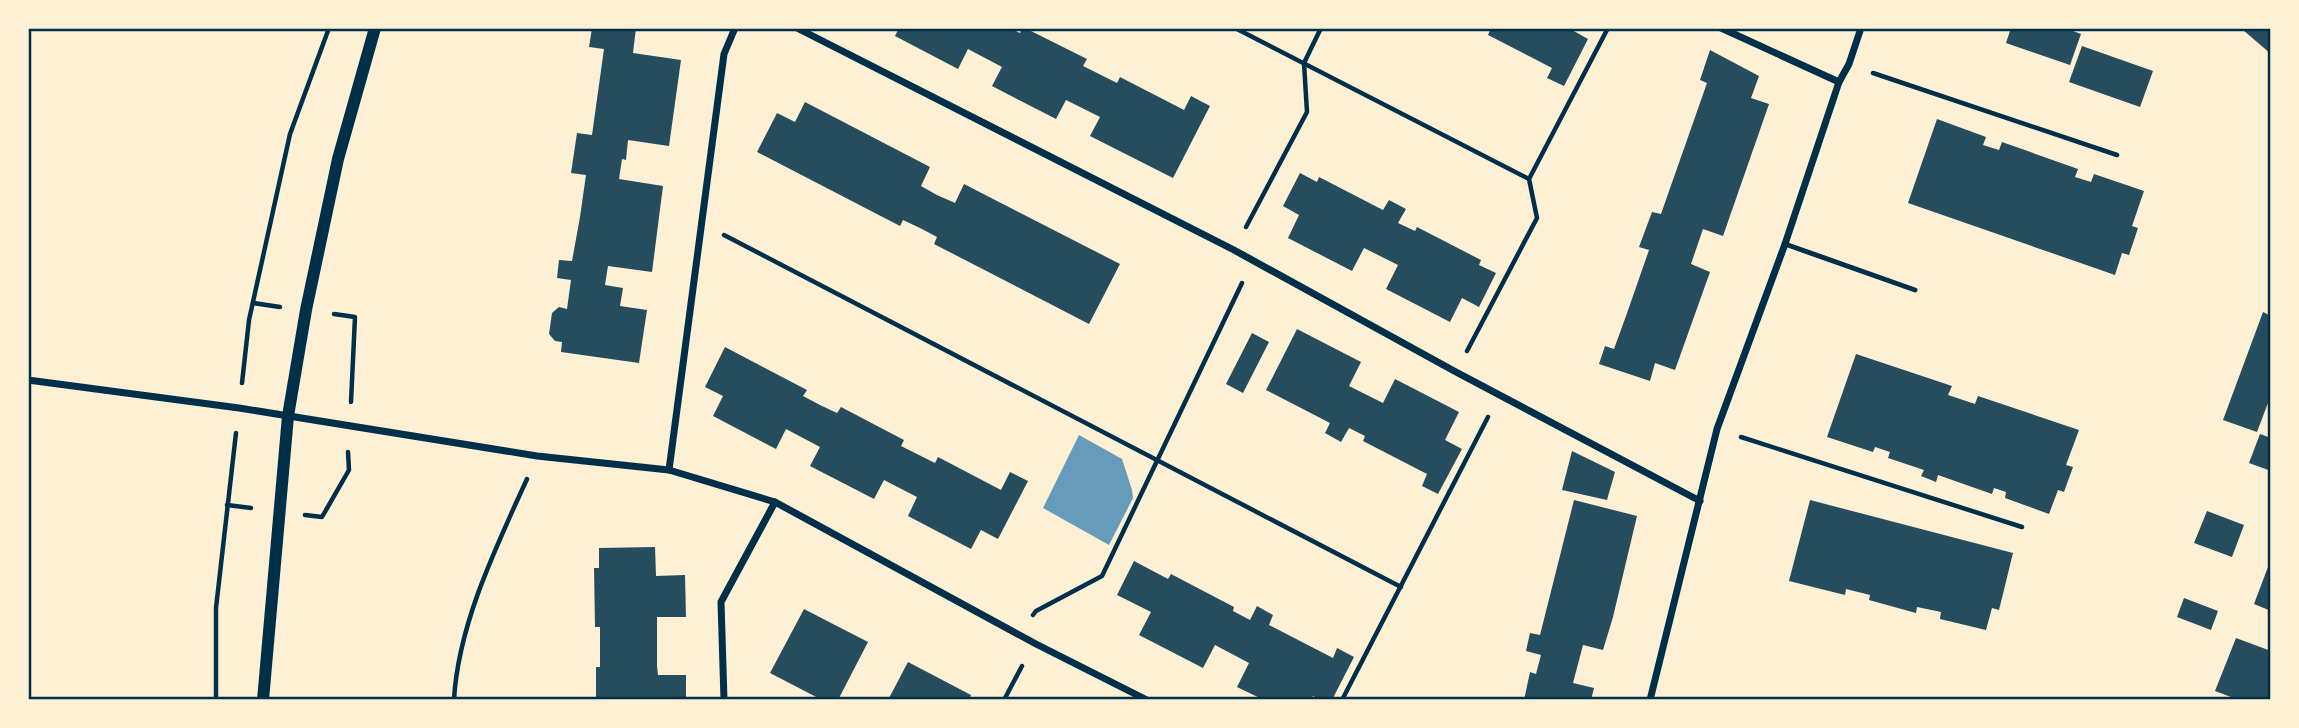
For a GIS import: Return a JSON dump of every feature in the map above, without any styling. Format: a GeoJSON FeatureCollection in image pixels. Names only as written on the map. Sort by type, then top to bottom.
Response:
{"type":"FeatureCollection","features":[{"type":"Feature","properties":{"kind":"street"},"geometry":{"type":"LineString","coordinates":[[263,700],[288,416],[306,310],[338,159],[375,28]]}},
{"type":"Feature","properties":{"kind":"street"},"geometry":{"type":"LineString","coordinates":[[669,470],[724,54],[735,28]]}},
{"type":"Feature","properties":{"kind":"street"},"geometry":{"type":"LineString","coordinates":[[797,28],[1254,260],[1456,372],[1700,501]]}},
{"type":"Feature","properties":{"kind":"street"},"geometry":{"type":"LineString","coordinates":[[1721,28],[1839,82]]}},
{"type":"Feature","properties":{"kind":"street"},"geometry":{"type":"LineString","coordinates":[[1650,700],[1717,429],[1785,244],[1839,82],[1849,64],[1861,28]]}},
{"type":"Feature","properties":{"kind":"street"},"geometry":{"type":"LineString","coordinates":[[28,380],[239,408],[537,456],[669,470],[775,502],[1036,644],[1147,700]]}},
{"type":"Feature","properties":{"kind":"street"},"geometry":{"type":"LineString","coordinates":[[724,700],[721,602],[775,502]]}},
{"type":"Feature","properties":{"kind":"lane"},"geometry":{"type":"LineString","coordinates":[[1785,244],[1915,290]]}},
{"type":"Feature","properties":{"kind":"path"},"geometry":{"type":"LineString","coordinates":[[216,700],[216,608],[249,320],[289,134],[329,28]]}},
{"type":"Feature","properties":{"kind":"path"},"geometry":{"type":"LineString","coordinates":[[1235,28],[1529,179]]}},
{"type":"Feature","properties":{"kind":"path"},"geometry":{"type":"LineString","coordinates":[[1234,250],[1307,112],[1304,63],[1321,28]]}},
{"type":"Feature","properties":{"kind":"path"},"geometry":{"type":"LineString","coordinates":[[1456,372],[1537,218],[1529,179],[1608,28]]}},
{"type":"Feature","properties":{"kind":"path"},"geometry":{"type":"LineString","coordinates":[[1849,64],[2117,155]]}},
{"type":"Feature","properties":{"kind":"path"},"geometry":{"type":"LineString","coordinates":[[702,223],[1401,587]]}},
{"type":"Feature","properties":{"kind":"path"},"geometry":{"type":"LineString","coordinates":[[1020,635],[1036,611],[1101,576],[1254,260]]}},
{"type":"Feature","properties":{"kind":"path"},"geometry":{"type":"LineString","coordinates":[[1342,700],[1498,394]]}},
{"type":"Feature","properties":{"kind":"path"},"geometry":{"type":"LineString","coordinates":[[1717,429],[2022,527]]}},
{"type":"Feature","properties":{"kind":"path"},"geometry":{"type":"LineString","coordinates":[[454,700],[456,676],[482,579],[537,456]]}},
{"type":"Feature","properties":{"kind":"path"},"geometry":{"type":"LineString","coordinates":[[1004,700],[1036,644]]}},
{"type":"Feature","properties":{"kind":"water"},"geometry":{"type":"Polygon","coordinates":[[[1079,435],[1122,459],[1132,490],[1133,498],[1109,545],[1043,508],[1079,435]]]}},
{"type":"Feature","properties":{"kind":"building"},"geometry":{"type":"Polygon","coordinates":[[[592,28],[636,28],[633,53],[681,60],[669,146],[628,140],[626,160],[622,159],[619,179],[663,186],[652,272],[608,266],[605,285],[623,288],[620,306],[647,310],[639,363],[561,352],[562,342],[555,341],[549,334],[552,313],[559,307],[567,309],[571,280],[557,278],[559,260],[572,261],[586,175],[571,173],[577,133],[592,135],[604,49],[589,47],[592,28]]]}},
{"type":"Feature","properties":{"kind":"building"},"geometry":{"type":"Polygon","coordinates":[[[899,28],[1009,28],[1020,33],[1022,28],[1025,28],[1087,59],[1083,66],[1117,83],[1120,77],[1184,110],[1191,96],[1210,106],[1173,178],[1090,136],[1100,117],[1066,100],[1056,119],[992,86],[1002,67],[968,49],[958,69],[895,36],[899,28]]]}},
{"type":"Feature","properties":{"kind":"building"},"geometry":{"type":"Polygon","coordinates":[[[1486,28],[1573,28],[1572,30],[1588,39],[1564,86],[1547,78],[1552,68],[1488,35],[1490,30],[1486,28]]]}},
{"type":"Feature","properties":{"kind":"building"},"geometry":{"type":"Polygon","coordinates":[[[2011,28],[2065,28],[2081,34],[2070,65],[2006,43],[2011,28]]]}},
{"type":"Feature","properties":{"kind":"building"},"geometry":{"type":"Polygon","coordinates":[[[2271,28],[2271,54],[2243,30],[2271,28]]]}},
{"type":"Feature","properties":{"kind":"building"},"geometry":{"type":"Polygon","coordinates":[[[2082,46],[2153,71],[2140,107],[2069,82],[2082,46]]]}},
{"type":"Feature","properties":{"kind":"building"},"geometry":{"type":"Polygon","coordinates":[[[1710,50],[1759,76],[1751,98],[1769,104],[1723,236],[1703,229],[1691,264],[1710,272],[1675,370],[1655,363],[1650,381],[1599,364],[1605,346],[1614,349],[1626,316],[1649,250],[1639,247],[1652,212],[1661,214],[1707,83],[1700,80],[1710,50]]]}},
{"type":"Feature","properties":{"kind":"building"},"geometry":{"type":"Polygon","coordinates":[[[805,102],[930,167],[921,186],[937,195],[955,203],[964,184],[1120,264],[1089,324],[934,244],[937,237],[920,228],[903,220],[900,226],[757,152],[777,113],[795,122],[805,102]]]}},
{"type":"Feature","properties":{"kind":"building"},"geometry":{"type":"Polygon","coordinates":[[[1937,119],[1986,137],[1983,145],[1999,150],[2002,142],[2078,169],[2075,177],[2091,182],[2094,174],[2144,191],[2132,226],[2138,228],[2129,255],[2122,253],[2115,275],[1908,203],[1937,119]]]}},
{"type":"Feature","properties":{"kind":"building"},"geometry":{"type":"Polygon","coordinates":[[[1300,173],[1317,182],[1319,177],[1383,210],[1389,200],[1406,209],[1398,223],[1415,231],[1417,227],[1481,260],[1479,265],[1496,273],[1479,307],[1462,298],[1450,322],[1386,289],[1398,265],[1364,248],[1352,271],[1288,238],[1299,215],[1283,206],[1300,173]]]}},
{"type":"Feature","properties":{"kind":"building"},"geometry":{"type":"Polygon","coordinates":[[[2263,312],[2271,316],[2271,395],[2257,432],[2223,420],[2263,312]]]}},
{"type":"Feature","properties":{"kind":"building"},"geometry":{"type":"Polygon","coordinates":[[[1297,329],[1361,362],[1349,386],[1383,403],[1395,379],[1459,412],[1445,440],[1462,449],[1438,494],[1422,486],[1427,474],[1363,441],[1365,436],[1349,428],[1341,442],[1325,433],[1330,423],[1266,390],[1297,329]]]}},
{"type":"Feature","properties":{"kind":"building"},"geometry":{"type":"Polygon","coordinates":[[[1252,333],[1269,342],[1243,393],[1226,384],[1252,333]]]}},
{"type":"Feature","properties":{"kind":"building"},"geometry":{"type":"Polygon","coordinates":[[[725,347],[807,390],[803,396],[837,413],[841,407],[904,440],[901,446],[935,463],[938,457],[1001,490],[1010,472],[1028,481],[998,539],[981,530],[971,549],[908,516],[917,497],[884,480],[874,499],[810,466],[820,447],[786,429],[776,449],[713,416],[723,396],[705,387],[725,347]]]}},
{"type":"Feature","properties":{"kind":"building"},"geometry":{"type":"Polygon","coordinates":[[[1856,354],[1952,386],[1948,395],[1975,404],[1978,396],[2079,430],[2066,465],[2073,467],[2064,492],[2058,490],[2049,514],[2005,498],[2006,492],[1994,488],[1992,494],[1938,475],[1936,482],[1921,476],[1924,470],[1888,458],[1890,452],[1875,447],[1873,452],[1827,437],[1856,354]]]}},
{"type":"Feature","properties":{"kind":"building"},"geometry":{"type":"Polygon","coordinates":[[[2260,434],[2271,438],[2271,471],[2249,463],[2260,434]]]}},
{"type":"Feature","properties":{"kind":"building"},"geometry":{"type":"Polygon","coordinates":[[[1572,451],[1615,472],[1607,500],[1562,490],[1572,451]]]}},
{"type":"Feature","properties":{"kind":"building"},"geometry":{"type":"Polygon","coordinates":[[[1574,500],[1637,516],[1613,617],[1603,650],[1583,645],[1573,683],[1594,688],[1591,700],[1524,700],[1530,672],[1536,674],[1541,655],[1526,651],[1530,633],[1540,635],[1574,500]]]}},
{"type":"Feature","properties":{"kind":"building"},"geometry":{"type":"Polygon","coordinates":[[[1810,500],[2013,553],[1999,610],[1992,608],[1986,630],[1940,619],[1941,612],[1917,607],[1916,613],[1869,600],[1870,595],[1846,589],[1845,595],[1789,581],[1810,500]]]}},
{"type":"Feature","properties":{"kind":"building"},"geometry":{"type":"Polygon","coordinates":[[[2207,511],[2244,525],[2232,557],[2194,543],[2207,511]]]}},
{"type":"Feature","properties":{"kind":"building"},"geometry":{"type":"Polygon","coordinates":[[[655,547],[656,576],[685,575],[686,617],[657,617],[657,666],[658,675],[686,675],[686,700],[596,700],[596,667],[600,667],[600,627],[595,627],[594,568],[599,568],[599,548],[655,547]]]}},
{"type":"Feature","properties":{"kind":"building"},"geometry":{"type":"Polygon","coordinates":[[[2271,559],[2271,611],[2254,604],[2271,559]]]}},
{"type":"Feature","properties":{"kind":"building"},"geometry":{"type":"Polygon","coordinates":[[[1134,561],[1168,579],[1171,574],[1234,607],[1233,611],[1250,620],[1257,606],[1273,615],[1269,625],[1333,658],[1337,648],[1354,657],[1332,700],[1321,700],[1313,696],[1311,700],[1264,700],[1237,687],[1249,663],[1215,645],[1203,668],[1139,635],[1151,612],[1117,595],[1134,561]]]}},
{"type":"Feature","properties":{"kind":"building"},"geometry":{"type":"Polygon","coordinates":[[[2184,598],[2218,611],[2211,630],[2177,617],[2184,598]]]}},
{"type":"Feature","properties":{"kind":"building"},"geometry":{"type":"Polygon","coordinates":[[[804,609],[868,642],[838,700],[822,700],[770,673],[804,609]]]}},
{"type":"Feature","properties":{"kind":"building"},"geometry":{"type":"Polygon","coordinates":[[[2236,638],[2271,651],[2271,700],[2239,700],[2215,691],[2236,638]]]}},
{"type":"Feature","properties":{"kind":"building"},"geometry":{"type":"Polygon","coordinates":[[[908,662],[971,695],[969,700],[888,700],[908,662]]]}}]}
